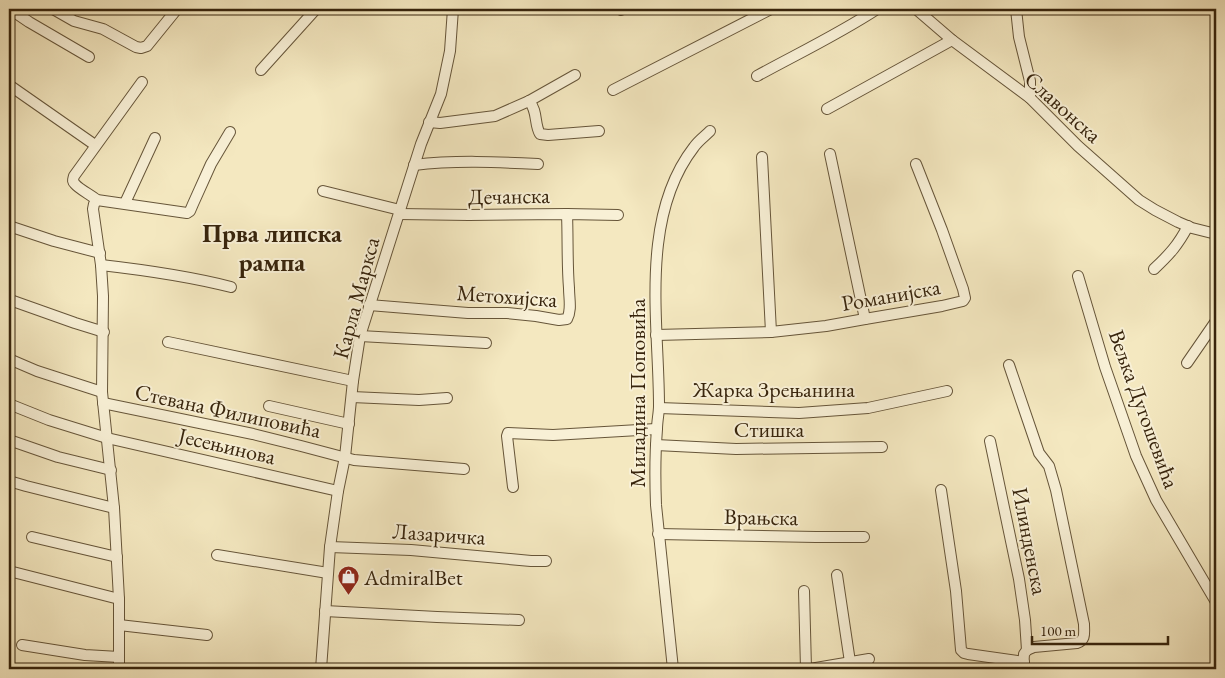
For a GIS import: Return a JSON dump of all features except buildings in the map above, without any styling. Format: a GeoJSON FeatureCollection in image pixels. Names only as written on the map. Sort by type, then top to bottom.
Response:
{"type":"FeatureCollection","features":[{"type":"Feature","properties":{"kind":"street"},"geometry":{"type":"LineString","coordinates":[[10,9],[89,58]]}},
{"type":"Feature","properties":{"kind":"street"},"geometry":{"type":"LineString","coordinates":[[53,9],[74,21],[102,29],[141,48],[147,46],[177,9]]}},
{"type":"Feature","properties":{"kind":"street"},"geometry":{"type":"LineString","coordinates":[[261,70],[316,9]]}},
{"type":"Feature","properties":{"kind":"street","name":"Карла Маркса"},"geometry":{"type":"LineString","coordinates":[[321,669],[330,547],[345,457],[360,336],[414,165],[441,94],[450,51],[453,9]]}},
{"type":"Feature","properties":{"kind":"street"},"geometry":{"type":"LineString","coordinates":[[613,90],[772,9]]}},
{"type":"Feature","properties":{"kind":"street"},"geometry":{"type":"LineString","coordinates":[[757,76],[877,9]]}},
{"type":"Feature","properties":{"kind":"street","name":"Славонска"},"geometry":{"type":"LineString","coordinates":[[916,9],[952,40],[1030,98],[1078,146],[1138,200],[1164,216],[1188,226],[1216,234]]}},
{"type":"Feature","properties":{"kind":"street"},"geometry":{"type":"LineString","coordinates":[[1016,9],[1019,37],[1030,81],[1030,98]]}},
{"type":"Feature","properties":{"kind":"street"},"geometry":{"type":"LineString","coordinates":[[827,109],[952,40]]}},
{"type":"Feature","properties":{"kind":"street"},"geometry":{"type":"LineString","coordinates":[[429,122],[495,116],[529,101],[575,75]]}},
{"type":"Feature","properties":{"kind":"street"},"geometry":{"type":"LineString","coordinates":[[142,82],[74,176],[75,185],[91,194],[97,200],[187,213],[190,211],[212,164],[230,132]]}},
{"type":"Feature","properties":{"kind":"street"},"geometry":{"type":"LineString","coordinates":[[9,85],[96,145]]}},
{"type":"Feature","properties":{"kind":"street"},"geometry":{"type":"LineString","coordinates":[[529,101],[534,106],[537,129],[540,134],[599,131]]}},
{"type":"Feature","properties":{"kind":"street","name":"Миладина Поповића"},"geometry":{"type":"LineString","coordinates":[[673,669],[658,534],[655,479],[656,429],[659,408],[656,335],[658,242],[671,189],[683,164],[695,146],[710,131]]}},
{"type":"Feature","properties":{"kind":"street"},"geometry":{"type":"LineString","coordinates":[[125,204],[154,138]]}},
{"type":"Feature","properties":{"kind":"street"},"geometry":{"type":"LineString","coordinates":[[830,154],[865,319]]}},
{"type":"Feature","properties":{"kind":"street"},"geometry":{"type":"LineString","coordinates":[[762,157],[771,332]]}},
{"type":"Feature","properties":{"kind":"street"},"geometry":{"type":"LineString","coordinates":[[414,165],[437,162],[538,164]]}},
{"type":"Feature","properties":{"kind":"street","name":"Романијска"},"geometry":{"type":"LineString","coordinates":[[656,335],[771,332],[826,326],[963,301],[965,298],[963,288],[916,164]]}},
{"type":"Feature","properties":{"kind":"street","name":"Карла Маркса"},"geometry":{"type":"LineString","coordinates":[[323,192],[400,212]]}},
{"type":"Feature","properties":{"kind":"street"},"geometry":{"type":"LineString","coordinates":[[97,200],[94,204],[94,209],[104,296],[102,398],[114,508],[119,599],[119,669]]}},
{"type":"Feature","properties":{"kind":"street","name":"Дечанска"},"geometry":{"type":"LineString","coordinates":[[400,212],[469,215],[618,215]]}},
{"type":"Feature","properties":{"kind":"street","name":"Метохијска"},"geometry":{"type":"LineString","coordinates":[[369,305],[507,313],[559,320],[567,319],[570,302],[567,214]]}},
{"type":"Feature","properties":{"kind":"street"},"geometry":{"type":"LineString","coordinates":[[9,226],[54,241],[100,253]]}},
{"type":"Feature","properties":{"kind":"street"},"geometry":{"type":"LineString","coordinates":[[1154,269],[1179,243],[1188,226]]}},
{"type":"Feature","properties":{"kind":"street"},"geometry":{"type":"LineString","coordinates":[[101,265],[143,269],[231,287]]}},
{"type":"Feature","properties":{"kind":"street","name":"Вељка Дугошевића"},"geometry":{"type":"LineString","coordinates":[[1078,276],[1105,367],[1136,456],[1156,500],[1216,602]]}},
{"type":"Feature","properties":{"kind":"street"},"geometry":{"type":"LineString","coordinates":[[13,301],[104,332]]}},
{"type":"Feature","properties":{"kind":"street"},"geometry":{"type":"LineString","coordinates":[[1187,363],[1216,321]]}},
{"type":"Feature","properties":{"kind":"street"},"geometry":{"type":"LineString","coordinates":[[360,336],[486,343]]}},
{"type":"Feature","properties":{"kind":"street"},"geometry":{"type":"LineString","coordinates":[[168,342],[353,381]]}},
{"type":"Feature","properties":{"kind":"street","name":"Стевана Филиповића"},"geometry":{"type":"LineString","coordinates":[[9,359],[102,398],[354,460],[464,469]]}},
{"type":"Feature","properties":{"kind":"street"},"geometry":{"type":"LineString","coordinates":[[1009,366],[1039,453],[1049,466],[1084,624],[1084,639],[1081,642],[1034,647],[1027,650]]}},
{"type":"Feature","properties":{"kind":"street","name":"Жарка Зрењанина"},"geometry":{"type":"LineString","coordinates":[[659,408],[809,412],[868,408],[947,392]]}},
{"type":"Feature","properties":{"kind":"street"},"geometry":{"type":"LineString","coordinates":[[352,397],[419,400],[447,398]]}},
{"type":"Feature","properties":{"kind":"street","name":"Јесењинова"},"geometry":{"type":"LineString","coordinates":[[9,404],[49,420],[107,438],[338,492]]}},
{"type":"Feature","properties":{"kind":"street"},"geometry":{"type":"LineString","coordinates":[[269,406],[349,424]]}},
{"type":"Feature","properties":{"kind":"street"},"geometry":{"type":"LineString","coordinates":[[513,487],[508,433],[554,435],[656,429]]}},
{"type":"Feature","properties":{"kind":"street"},"geometry":{"type":"LineString","coordinates":[[9,440],[83,464],[111,470]]}},
{"type":"Feature","properties":{"kind":"street","name":"Илинденска"},"geometry":{"type":"LineString","coordinates":[[990,441],[1020,579],[1027,650],[1024,654],[1023,666]]}},
{"type":"Feature","properties":{"kind":"street","name":"Стишка"},"geometry":{"type":"LineString","coordinates":[[656,445],[736,449],[882,447]]}},
{"type":"Feature","properties":{"kind":"street"},"geometry":{"type":"LineString","coordinates":[[9,481],[114,508]]}},
{"type":"Feature","properties":{"kind":"street"},"geometry":{"type":"LineString","coordinates":[[942,490],[956,590],[961,650],[964,653],[1023,666]]}},
{"type":"Feature","properties":{"kind":"street","name":"Врањска"},"geometry":{"type":"LineString","coordinates":[[658,534],[864,537]]}},
{"type":"Feature","properties":{"kind":"street"},"geometry":{"type":"LineString","coordinates":[[32,537],[117,556]]}},
{"type":"Feature","properties":{"kind":"street","name":"Лазаричка"},"geometry":{"type":"LineString","coordinates":[[330,547],[411,550],[546,561]]}},
{"type":"Feature","properties":{"kind":"street"},"geometry":{"type":"LineString","coordinates":[[217,555],[328,573]]}},
{"type":"Feature","properties":{"kind":"street"},"geometry":{"type":"LineString","coordinates":[[9,571],[119,599]]}},
{"type":"Feature","properties":{"kind":"street"},"geometry":{"type":"LineString","coordinates":[[837,575],[850,662]]}},
{"type":"Feature","properties":{"kind":"street"},"geometry":{"type":"LineString","coordinates":[[804,591],[806,669]]}},
{"type":"Feature","properties":{"kind":"street"},"geometry":{"type":"LineString","coordinates":[[325,611],[437,618],[519,620]]}},
{"type":"Feature","properties":{"kind":"street"},"geometry":{"type":"LineString","coordinates":[[119,625],[207,635]]}},
{"type":"Feature","properties":{"kind":"street"},"geometry":{"type":"LineString","coordinates":[[22,645],[85,655],[119,657]]}},
{"type":"Feature","properties":{"kind":"street"},"geometry":{"type":"LineString","coordinates":[[810,669],[869,659]]}},
{"type":"Feature","properties":{"kind":"place","name":"AdmiralBet"},"geometry":{"type":"Point","coordinates":[348,596]}},
{"type":"Feature","properties":{"kind":"district","name":"Прва липска рампа"},"geometry":{"type":"Point","coordinates":[272,248]}}]}
